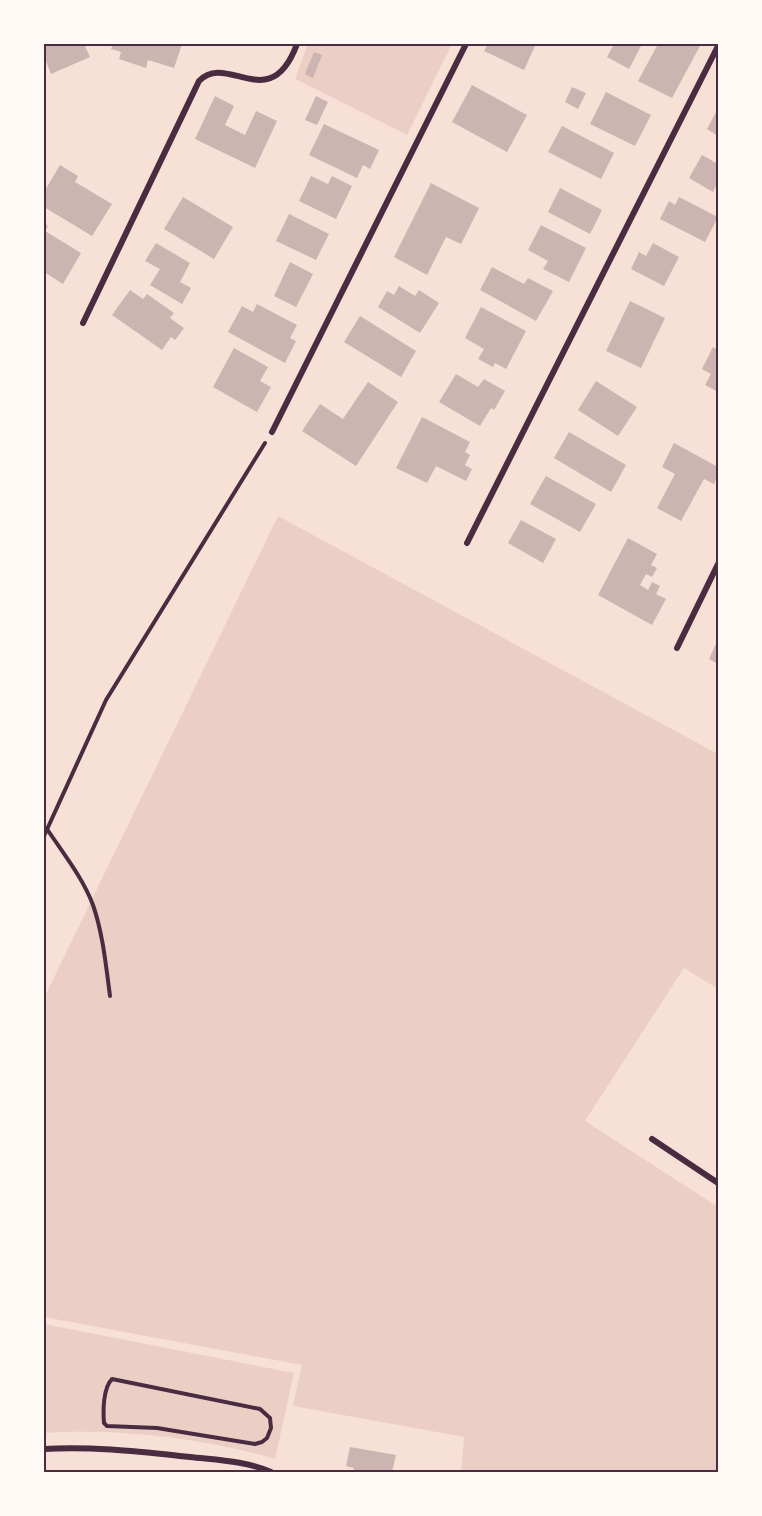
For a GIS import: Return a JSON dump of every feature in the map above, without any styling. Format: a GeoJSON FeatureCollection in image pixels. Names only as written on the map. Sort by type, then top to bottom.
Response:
{"type":"FeatureCollection","features":[{"type":"Feature","properties":{"kind":"street"},"geometry":{"type":"LineString","coordinates":[[83,323],[199,81],[212,73],[252,79],[269,78],[285,69],[297,44]]}},
{"type":"Feature","properties":{"kind":"street"},"geometry":{"type":"LineString","coordinates":[[272,432],[466,44]]}},
{"type":"Feature","properties":{"kind":"street"},"geometry":{"type":"LineString","coordinates":[[467,543],[718,46]]}},
{"type":"Feature","properties":{"kind":"street"},"geometry":{"type":"LineString","coordinates":[[677,648],[718,564]]}},
{"type":"Feature","properties":{"kind":"street"},"geometry":{"type":"LineString","coordinates":[[652,1139],[718,1183]]}},
{"type":"Feature","properties":{"kind":"street"},"geometry":{"type":"LineString","coordinates":[[44,1449],[78,1448],[165,1454],[259,1467],[271,1473]]}},
{"type":"Feature","properties":{"kind":"path"},"geometry":{"type":"LineString","coordinates":[[44,836],[106,700],[272,432]]}},
{"type":"Feature","properties":{"kind":"path"},"geometry":{"type":"LineString","coordinates":[[47,829],[72,866],[93,904],[110,996]]}},
{"type":"Feature","properties":{"kind":"path"},"geometry":{"type":"LineString","coordinates":[[117,1379],[260,1409],[270,1419],[270,1431],[262,1442],[245,1443],[156,1428],[107,1426],[103,1416],[107,1386],[110,1380],[117,1379]]}},
{"type":"Feature","properties":{"kind":"shaded area"},"geometry":{"type":"Polygon","coordinates":[[[308,44],[452,44],[407,135],[295,79],[308,44]]]}},
{"type":"Feature","properties":{"kind":"shaded area"},"geometry":{"type":"Polygon","coordinates":[[[278,516],[718,754],[718,989],[684,968],[585,1121],[718,1207],[718,1472],[461,1472],[464,1437],[293,1406],[302,1365],[44,1317],[44,998],[278,516]]]}},
{"type":"Feature","properties":{"kind":"shaded area"},"geometry":{"type":"Polygon","coordinates":[[[44,1324],[294,1373],[275,1459],[219,1445],[160,1436],[101,1432],[44,1433],[44,1324]]]}},
{"type":"Feature","properties":{"kind":"building"},"geometry":{"type":"Polygon","coordinates":[[[46,44],[84,44],[90,57],[51,74],[44,56],[46,44]]]}},
{"type":"Feature","properties":{"kind":"building"},"geometry":{"type":"Polygon","coordinates":[[[113,44],[182,44],[174,68],[148,60],[146,68],[119,59],[121,52],[111,49],[113,44]]]}},
{"type":"Feature","properties":{"kind":"building"},"geometry":{"type":"Polygon","coordinates":[[[488,44],[536,44],[524,70],[484,51],[488,44]]]}},
{"type":"Feature","properties":{"kind":"building"},"geometry":{"type":"Polygon","coordinates":[[[614,44],[642,44],[629,69],[607,57],[614,44]]]}},
{"type":"Feature","properties":{"kind":"building"},"geometry":{"type":"Polygon","coordinates":[[[658,44],[701,44],[672,98],[638,81],[658,44]]]}},
{"type":"Feature","properties":{"kind":"building"},"geometry":{"type":"Polygon","coordinates":[[[314,52],[322,55],[313,78],[305,74],[314,52]]]}},
{"type":"Feature","properties":{"kind":"building"},"geometry":{"type":"Polygon","coordinates":[[[472,85],[527,115],[507,152],[452,122],[472,85]]]}},
{"type":"Feature","properties":{"kind":"building"},"geometry":{"type":"Polygon","coordinates":[[[572,87],[586,93],[578,109],[565,102],[572,87]]]}},
{"type":"Feature","properties":{"kind":"building"},"geometry":{"type":"Polygon","coordinates":[[[606,92],[651,115],[635,146],[590,124],[606,92]]]}},
{"type":"Feature","properties":{"kind":"building"},"geometry":{"type":"Polygon","coordinates":[[[215,96],[234,106],[225,125],[245,135],[256,111],[277,121],[255,168],[195,139],[215,96]]]}},
{"type":"Feature","properties":{"kind":"building"},"geometry":{"type":"Polygon","coordinates":[[[316,96],[328,102],[317,125],[305,120],[316,96]]]}},
{"type":"Feature","properties":{"kind":"building"},"geometry":{"type":"Polygon","coordinates":[[[718,111],[718,136],[707,129],[718,111]]]}},
{"type":"Feature","properties":{"kind":"building"},"geometry":{"type":"Polygon","coordinates":[[[324,124],[379,150],[370,169],[363,165],[357,178],[309,155],[324,124]]]}},
{"type":"Feature","properties":{"kind":"building"},"geometry":{"type":"Polygon","coordinates":[[[562,126],[614,153],[601,179],[548,152],[562,126]]]}},
{"type":"Feature","properties":{"kind":"building"},"geometry":{"type":"Polygon","coordinates":[[[702,155],[718,164],[718,182],[713,192],[689,178],[702,155]]]}},
{"type":"Feature","properties":{"kind":"building"},"geometry":{"type":"Polygon","coordinates":[[[60,165],[78,176],[75,182],[112,204],[92,236],[44,207],[44,192],[60,165]]]}},
{"type":"Feature","properties":{"kind":"building"},"geometry":{"type":"Polygon","coordinates":[[[311,176],[328,184],[332,176],[352,186],[336,219],[299,201],[311,176]]]}},
{"type":"Feature","properties":{"kind":"building"},"geometry":{"type":"Polygon","coordinates":[[[431,183],[479,208],[461,244],[446,237],[427,275],[394,257],[431,183]]]}},
{"type":"Feature","properties":{"kind":"building"},"geometry":{"type":"Polygon","coordinates":[[[560,188],[602,210],[590,234],[548,212],[560,188]]]}},
{"type":"Feature","properties":{"kind":"building"},"geometry":{"type":"Polygon","coordinates":[[[183,197],[233,227],[214,259],[164,229],[183,197]]]}},
{"type":"Feature","properties":{"kind":"building"},"geometry":{"type":"Polygon","coordinates":[[[679,197],[718,217],[705,242],[660,219],[669,201],[675,205],[679,197]]]}},
{"type":"Feature","properties":{"kind":"building"},"geometry":{"type":"Polygon","coordinates":[[[289,214],[329,234],[316,260],[276,241],[289,214]]]}},
{"type":"Feature","properties":{"kind":"building"},"geometry":{"type":"Polygon","coordinates":[[[44,223],[48,226],[45,231],[81,253],[63,284],[44,272],[44,223]]]}},
{"type":"Feature","properties":{"kind":"building"},"geometry":{"type":"Polygon","coordinates":[[[541,225],[586,248],[569,282],[543,269],[548,261],[528,250],[541,225]]]}},
{"type":"Feature","properties":{"kind":"building"},"geometry":{"type":"Polygon","coordinates":[[[156,243],[190,263],[180,282],[191,288],[182,304],[150,285],[160,269],[145,261],[156,243]]]}},
{"type":"Feature","properties":{"kind":"building"},"geometry":{"type":"Polygon","coordinates":[[[653,243],[679,257],[664,286],[631,269],[639,252],[646,256],[653,243]]]}},
{"type":"Feature","properties":{"kind":"building"},"geometry":{"type":"Polygon","coordinates":[[[290,262],[313,274],[296,307],[274,296],[290,262]]]}},
{"type":"Feature","properties":{"kind":"building"},"geometry":{"type":"Polygon","coordinates":[[[492,267],[524,284],[528,278],[553,291],[536,321],[480,290],[492,267]]]}},
{"type":"Feature","properties":{"kind":"building"},"geometry":{"type":"Polygon","coordinates":[[[399,286],[415,296],[419,290],[439,303],[420,333],[378,307],[387,291],[394,295],[399,286]]]}},
{"type":"Feature","properties":{"kind":"building"},"geometry":{"type":"Polygon","coordinates":[[[130,290],[143,299],[147,294],[174,313],[170,318],[184,328],[175,340],[171,337],[162,350],[112,315],[130,290]]]}},
{"type":"Feature","properties":{"kind":"building"},"geometry":{"type":"Polygon","coordinates":[[[630,301],[665,318],[641,368],[606,351],[630,301]]]}},
{"type":"Feature","properties":{"kind":"building"},"geometry":{"type":"Polygon","coordinates":[[[257,304],[297,325],[290,338],[296,341],[285,363],[228,332],[242,306],[253,312],[257,304]]]}},
{"type":"Feature","properties":{"kind":"building"},"geometry":{"type":"Polygon","coordinates":[[[481,307],[526,331],[506,369],[495,363],[493,367],[478,359],[484,349],[465,338],[481,307]]]}},
{"type":"Feature","properties":{"kind":"building"},"geometry":{"type":"Polygon","coordinates":[[[360,316],[416,351],[401,377],[344,342],[360,316]]]}},
{"type":"Feature","properties":{"kind":"building"},"geometry":{"type":"Polygon","coordinates":[[[713,347],[718,350],[718,392],[705,385],[711,374],[702,369],[713,347]]]}},
{"type":"Feature","properties":{"kind":"building"},"geometry":{"type":"Polygon","coordinates":[[[234,348],[268,367],[260,381],[271,387],[257,412],[213,387],[234,348]]]}},
{"type":"Feature","properties":{"kind":"building"},"geometry":{"type":"Polygon","coordinates":[[[456,374],[478,387],[484,379],[505,391],[494,410],[491,408],[480,426],[439,402],[456,374]]]}},
{"type":"Feature","properties":{"kind":"building"},"geometry":{"type":"Polygon","coordinates":[[[596,381],[637,407],[618,436],[578,410],[596,381]]]}},
{"type":"Feature","properties":{"kind":"building"},"geometry":{"type":"Polygon","coordinates":[[[368,382],[398,402],[356,466],[302,431],[320,404],[343,419],[368,382]]]}},
{"type":"Feature","properties":{"kind":"building"},"geometry":{"type":"Polygon","coordinates":[[[422,417],[470,442],[465,452],[470,455],[465,465],[472,469],[466,481],[436,466],[427,483],[396,468],[422,417]]]}},
{"type":"Feature","properties":{"kind":"building"},"geometry":{"type":"Polygon","coordinates":[[[569,432],[626,465],[611,492],[554,458],[569,432]]]}},
{"type":"Feature","properties":{"kind":"building"},"geometry":{"type":"Polygon","coordinates":[[[674,443],[718,467],[718,475],[714,484],[704,479],[681,521],[657,508],[675,474],[662,467],[674,443]]]}},
{"type":"Feature","properties":{"kind":"building"},"geometry":{"type":"Polygon","coordinates":[[[546,476],[596,504],[580,532],[530,504],[546,476]]]}},
{"type":"Feature","properties":{"kind":"building"},"geometry":{"type":"Polygon","coordinates":[[[521,520],[556,539],[543,563],[508,543],[521,520]]]}},
{"type":"Feature","properties":{"kind":"building"},"geometry":{"type":"Polygon","coordinates":[[[628,538],[657,554],[651,565],[657,568],[652,577],[646,574],[640,585],[648,590],[652,582],[660,586],[656,594],[666,599],[652,625],[598,595],[628,538]]]}},
{"type":"Feature","properties":{"kind":"building"},"geometry":{"type":"Polygon","coordinates":[[[718,639],[718,664],[709,659],[718,639]]]}},
{"type":"Feature","properties":{"kind":"building"},"geometry":{"type":"Polygon","coordinates":[[[350,1447],[396,1455],[392,1472],[353,1472],[354,1468],[346,1466],[350,1447]]]}}]}
